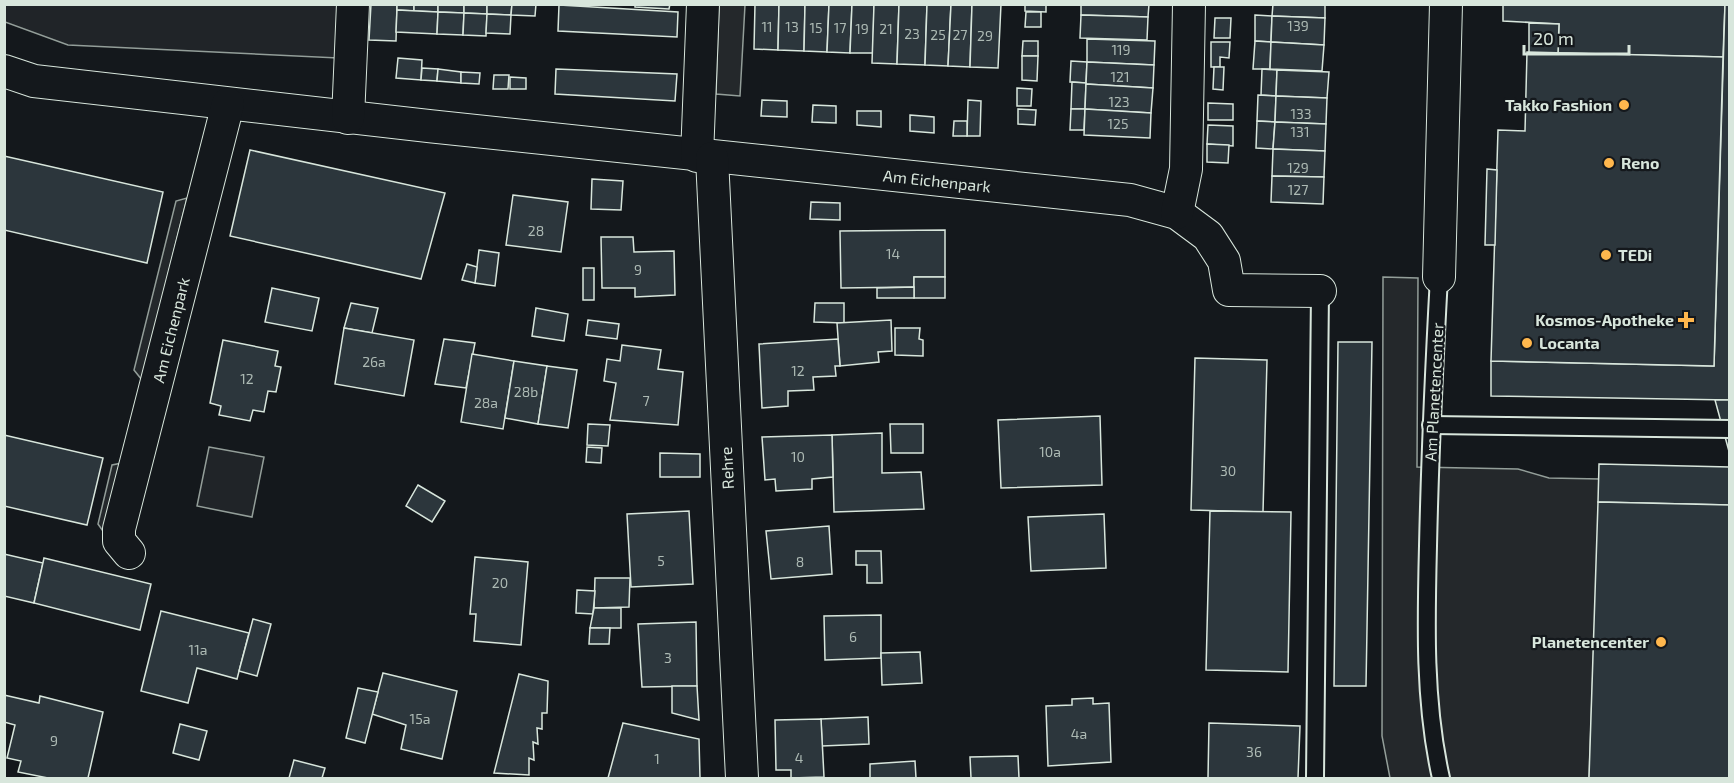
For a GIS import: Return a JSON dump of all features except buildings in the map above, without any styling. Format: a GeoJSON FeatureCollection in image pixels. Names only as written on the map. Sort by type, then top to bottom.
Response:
{"type":"FeatureCollection","features":[{"type":"Feature","properties":{"kind":"street"},"geometry":{"type":"LineString","coordinates":[[348,118],[353,4]]}},
{"type":"Feature","properties":{"kind":"street"},"geometry":{"type":"LineString","coordinates":[[703,4],[704,157]]}},
{"type":"Feature","properties":{"kind":"street"},"geometry":{"type":"LineString","coordinates":[[1177,213],[1186,169],[1188,4]]}},
{"type":"Feature","properties":{"kind":"street","name":"Am Planetencenter"},"geometry":{"type":"LineString","coordinates":[[1439,277],[1446,4]]}},
{"type":"Feature","properties":{"kind":"street","name":"Am Eichenpark"},"geometry":{"type":"LineString","coordinates":[[4,71],[34,81],[348,118],[1130,200],[1177,213],[1208,236],[1224,261],[1229,291],[1320,291]]}},
{"type":"Feature","properties":{"kind":"street","name":"Am Eichenpark"},"geometry":{"type":"LineString","coordinates":[[129,553],[119,541],[118,529],[228,104]]}},
{"type":"Feature","properties":{"kind":"street","name":"Rehre"},"geometry":{"type":"LineString","coordinates":[[704,157],[742,778]]}},
{"type":"Feature","properties":{"kind":"lane","name":"Am Planetencenter"},"geometry":{"type":"LineString","coordinates":[[1439,277],[1431,425],[1427,581],[1428,698],[1441,778]]}},
{"type":"Feature","properties":{"kind":"lane"},"geometry":{"type":"LineString","coordinates":[[1315,778],[1320,291]]}},
{"type":"Feature","properties":{"kind":"lane"},"geometry":{"type":"LineString","coordinates":[[1431,425],[1730,429]]}},
{"type":"Feature","properties":{"kind":"shaded area"},"geometry":{"type":"Polygon","coordinates":[[[4,5],[341,5],[338,58],[68,45],[5,22],[4,5]]]}},
{"type":"Feature","properties":{"kind":"shaded area"},"geometry":{"type":"Polygon","coordinates":[[[719,5],[745,5],[740,96],[716,94],[719,5]]]}},
{"type":"Feature","properties":{"kind":"shaded area"},"geometry":{"type":"Polygon","coordinates":[[[187,198],[142,380],[134,370],[176,201],[187,198]]]}},
{"type":"Feature","properties":{"kind":"shaded area"},"geometry":{"type":"Polygon","coordinates":[[[1383,277],[1418,278],[1417,467],[1518,469],[1549,478],[1600,479],[1589,778],[1390,778],[1382,736],[1383,277]]]}},
{"type":"Feature","properties":{"kind":"shaded area"},"geometry":{"type":"Polygon","coordinates":[[[209,447],[264,457],[252,517],[197,506],[209,447]]]}},
{"type":"Feature","properties":{"kind":"shaded area"},"geometry":{"type":"Polygon","coordinates":[[[122,463],[105,534],[98,524],[112,465],[122,463]]]}},
{"type":"Feature","properties":{"kind":"place","name":"Takko Fashion"},"geometry":{"type":"Point","coordinates":[1624,105]}},
{"type":"Feature","properties":{"kind":"place","name":"Reno"},"geometry":{"type":"Point","coordinates":[1609,163]}},
{"type":"Feature","properties":{"kind":"place","name":"TEDi"},"geometry":{"type":"Point","coordinates":[1606,255]}},
{"type":"Feature","properties":{"kind":"place","name":"Kosmos-Apotheke"},"geometry":{"type":"Point","coordinates":[1686,320]}},
{"type":"Feature","properties":{"kind":"place","name":"Locanta"},"geometry":{"type":"Point","coordinates":[1527,343]}},
{"type":"Feature","properties":{"kind":"place","name":"Planetencenter"},"geometry":{"type":"Point","coordinates":[1661,642]}}]}
